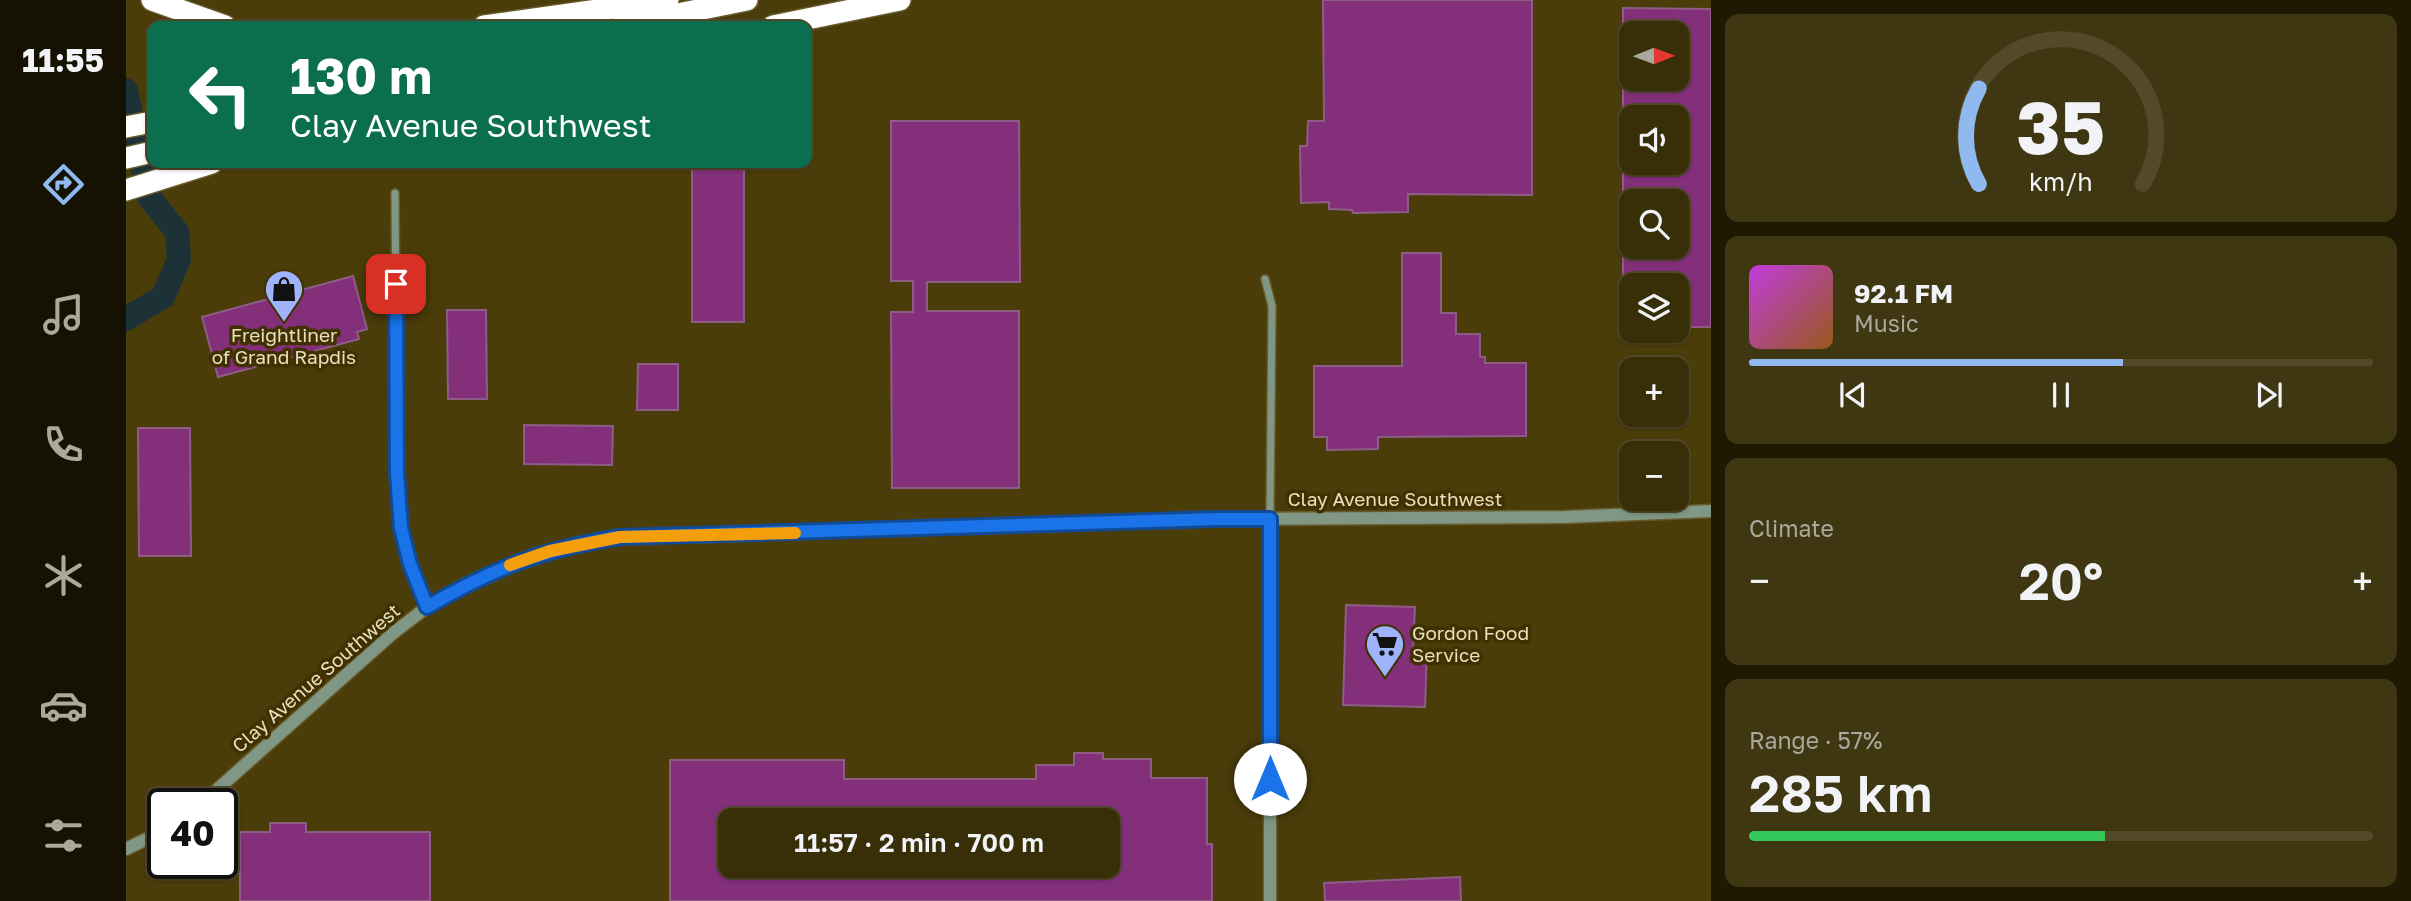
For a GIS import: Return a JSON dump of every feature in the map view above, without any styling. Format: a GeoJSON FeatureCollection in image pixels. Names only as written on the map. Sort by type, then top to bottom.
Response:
{"type":"FeatureCollection","features":[{"type":"Feature","properties":{"kind":"highway"},"geometry":{"type":"LineString","coordinates":[[152,0],[211,21]]}},
{"type":"Feature","properties":{"kind":"highway"},"geometry":{"type":"LineString","coordinates":[[519,21],[668,0]]}},
{"type":"Feature","properties":{"kind":"highway"},"geometry":{"type":"LineString","coordinates":[[644,21],[747,0]]}},
{"type":"Feature","properties":{"kind":"highway"},"geometry":{"type":"LineString","coordinates":[[797,21],[900,0]]}},
{"type":"Feature","properties":{"kind":"highway"},"geometry":{"type":"LineString","coordinates":[[126,127],[147,123]]}},
{"type":"Feature","properties":{"kind":"highway"},"geometry":{"type":"LineString","coordinates":[[126,158],[147,153]]}},
{"type":"Feature","properties":{"kind":"highway"},"geometry":{"type":"LineString","coordinates":[[127,190],[196,168]]}},
{"type":"Feature","properties":{"kind":"street"},"geometry":{"type":"LineString","coordinates":[[396,193],[397,473],[401,528],[410,564],[427,607]]}},
{"type":"Feature","properties":{"kind":"street"},"geometry":{"type":"LineString","coordinates":[[1265,279],[1272,306],[1270,901]]}},
{"type":"Feature","properties":{"kind":"street","name":"Clay Avenue Southwest"},"geometry":{"type":"LineString","coordinates":[[219,788],[392,634],[427,607],[491,572],[523,559],[586,542],[620,537],[1217,519],[1564,517],[1711,511]]}},
{"type":"Feature","properties":{"kind":"street"},"geometry":{"type":"LineString","coordinates":[[126,849],[147,839]]}},
{"type":"Feature","properties":{"kind":"building"},"geometry":{"type":"Polygon","coordinates":[[[1323,0],[1532,0],[1532,195],[1408,194],[1408,212],[1353,213],[1352,210],[1329,209],[1329,202],[1301,203],[1300,146],[1307,146],[1308,121],[1324,121],[1323,0]]]}},
{"type":"Feature","properties":{"kind":"building"},"geometry":{"type":"Polygon","coordinates":[[[1623,8],[1711,9],[1711,327],[1689,327],[1689,273],[1623,273],[1623,259],[1689,259],[1689,189],[1623,189],[1623,175],[1689,175],[1689,105],[1623,105],[1623,91],[1689,91],[1689,21],[1623,21],[1623,8]]]}},
{"type":"Feature","properties":{"kind":"building"},"geometry":{"type":"Polygon","coordinates":[[[891,121],[1019,121],[1020,282],[927,282],[927,311],[1019,311],[1019,488],[892,488],[891,312],[913,312],[913,281],[891,281],[891,121]]]}},
{"type":"Feature","properties":{"kind":"building"},"geometry":{"type":"Polygon","coordinates":[[[692,168],[744,168],[744,322],[692,322],[692,168]]]}},
{"type":"Feature","properties":{"kind":"building"},"geometry":{"type":"Polygon","coordinates":[[[1402,253],[1441,253],[1441,313],[1456,313],[1456,334],[1480,334],[1480,357],[1485,357],[1485,363],[1526,363],[1526,436],[1378,437],[1378,449],[1327,450],[1327,437],[1314,437],[1314,366],[1402,366],[1402,253]]]}},
{"type":"Feature","properties":{"kind":"building","name":"Freightliner of Grand Rapdis"},"geometry":{"type":"Polygon","coordinates":[[[353,276],[367,329],[357,332],[359,339],[218,377],[202,317],[353,276]]]}},
{"type":"Feature","properties":{"kind":"building"},"geometry":{"type":"Polygon","coordinates":[[[447,310],[486,310],[487,399],[448,399],[447,310]]]}},
{"type":"Feature","properties":{"kind":"building"},"geometry":{"type":"Polygon","coordinates":[[[638,364],[678,364],[678,410],[637,410],[638,364]]]}},
{"type":"Feature","properties":{"kind":"building"},"geometry":{"type":"Polygon","coordinates":[[[524,425],[613,426],[612,465],[524,464],[524,425]]]}},
{"type":"Feature","properties":{"kind":"building"},"geometry":{"type":"Polygon","coordinates":[[[138,428],[190,428],[191,556],[139,556],[138,428]]]}},
{"type":"Feature","properties":{"kind":"building","name":"Gordon Food Service"},"geometry":{"type":"Polygon","coordinates":[[[1346,605],[1415,607],[1413,651],[1427,651],[1425,707],[1343,705],[1346,605]]]}},
{"type":"Feature","properties":{"kind":"building"},"geometry":{"type":"Polygon","coordinates":[[[1074,753],[1103,753],[1103,759],[1151,759],[1151,778],[1207,778],[1207,844],[1212,844],[1212,901],[670,901],[670,760],[844,760],[844,779],[1036,779],[1036,765],[1074,765],[1074,753]]]}},
{"type":"Feature","properties":{"kind":"building"},"geometry":{"type":"Polygon","coordinates":[[[270,823],[306,823],[306,832],[430,832],[430,901],[240,901],[240,832],[270,832],[270,823]]]}},
{"type":"Feature","properties":{"kind":"building"},"geometry":{"type":"Polygon","coordinates":[[[1460,877],[1461,901],[1325,901],[1324,883],[1460,877]]]}},
{"type":"Feature","properties":{"kind":"waterway"},"geometry":{"type":"LineString","coordinates":[[126,90],[149,197],[177,232],[179,259],[163,297],[126,319]]}},
{"type":"Feature","properties":{"kind":"slow traffic"},"geometry":{"type":"LineString","coordinates":[[510,565],[550,551],[620,537],[795,533]]}},
{"type":"Feature","properties":{"kind":"place","name":"Freightliner of Grand Rapdis"},"geometry":{"type":"Point","coordinates":[284,323]}},
{"type":"Feature","properties":{"kind":"place","name":"Gordon Food Service"},"geometry":{"type":"Point","coordinates":[1385,678]}},
{"type":"Feature","properties":{"kind":"route"},"geometry":{"type":"LineString","coordinates":[[396,284],[397,473],[401,528],[410,564],[427,607],[491,572],[523,559],[586,542],[620,537],[1270,519],[1270,779]]}}]}
